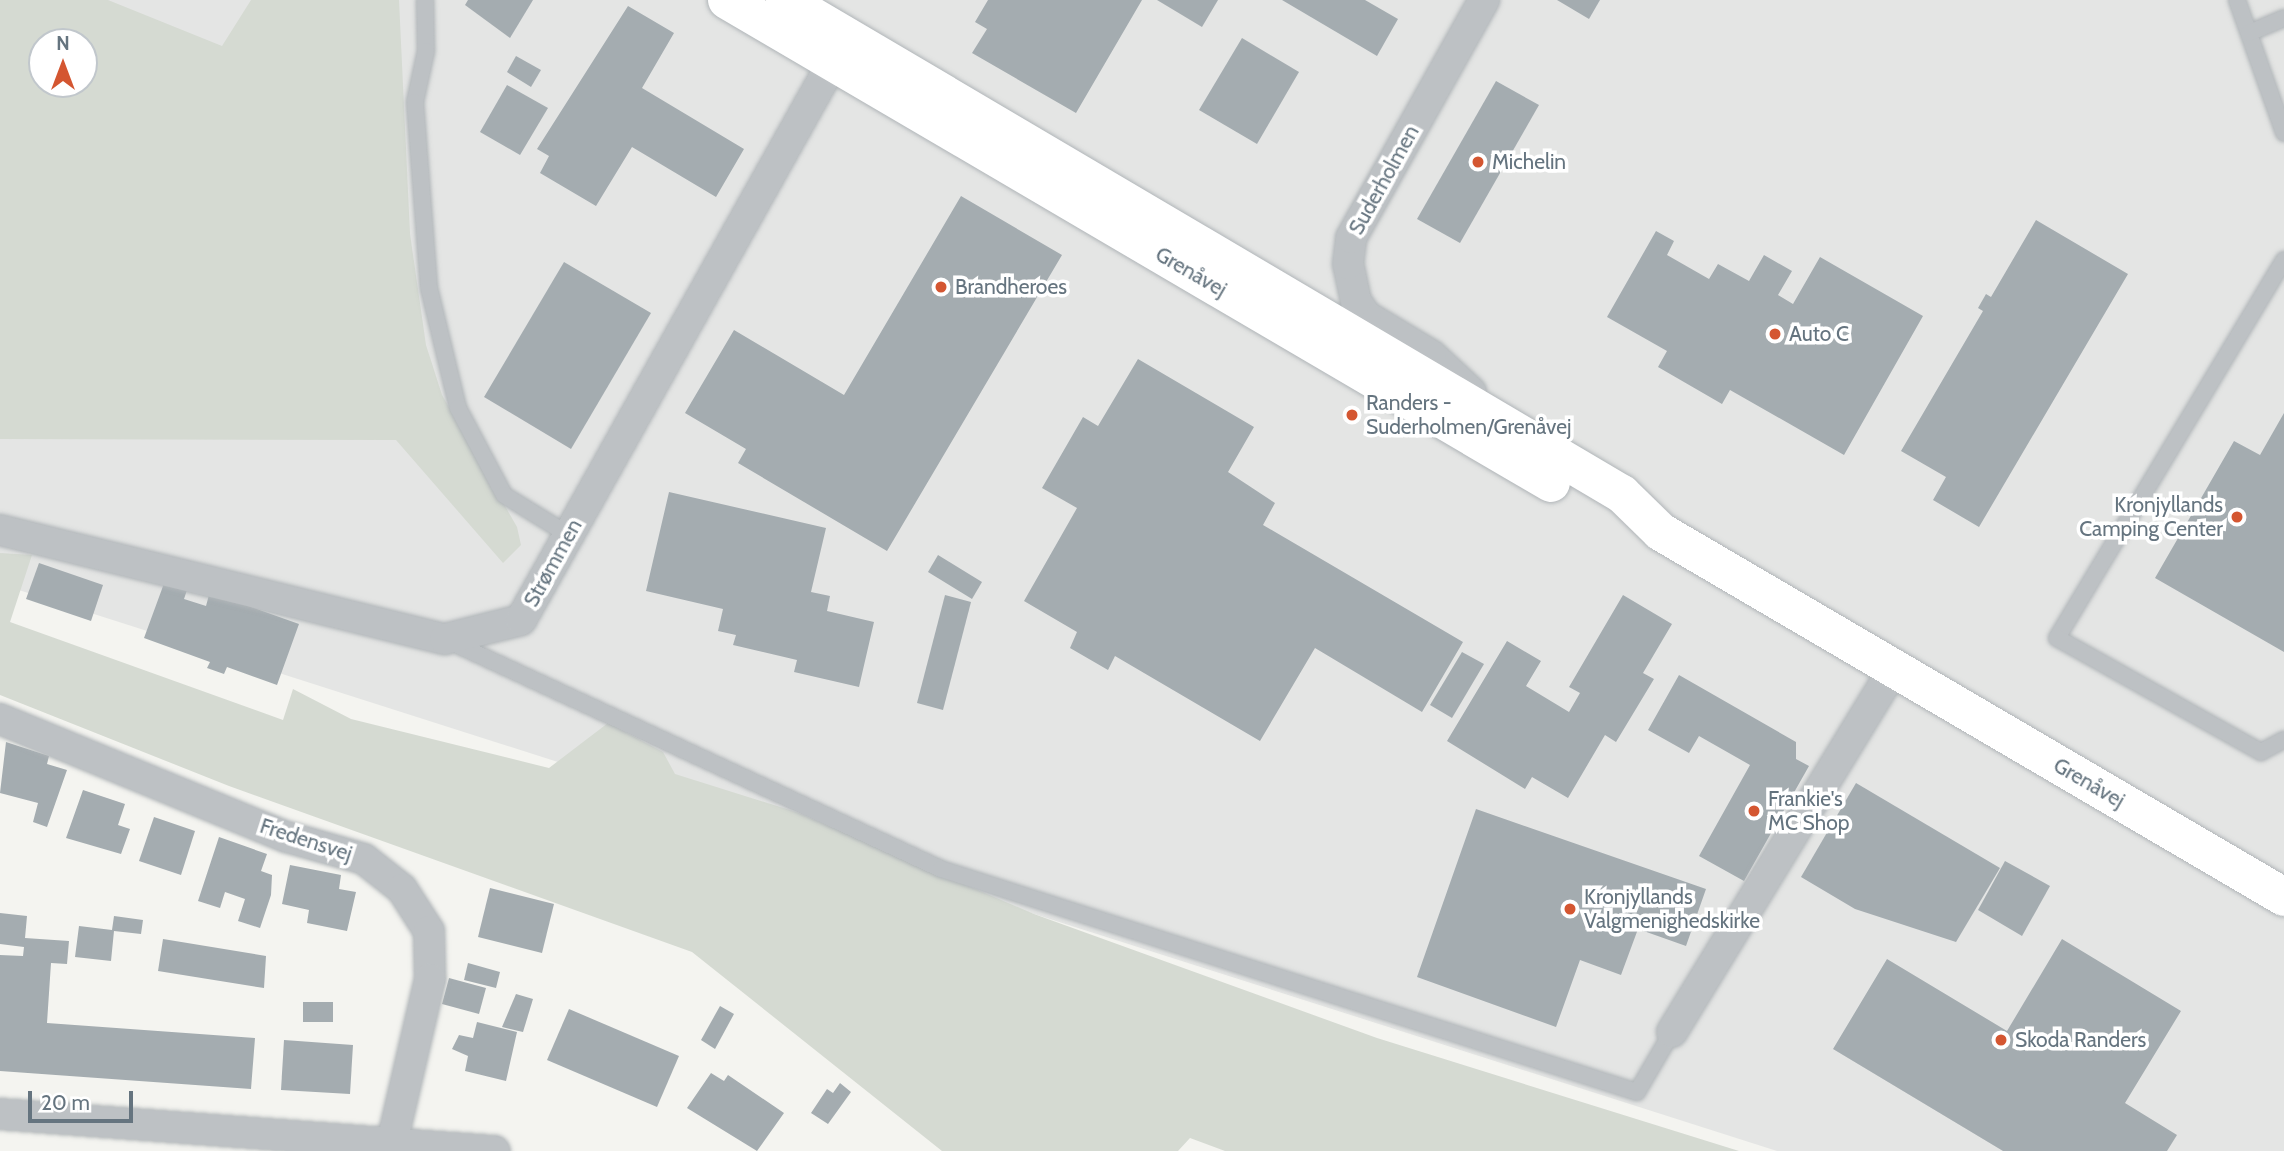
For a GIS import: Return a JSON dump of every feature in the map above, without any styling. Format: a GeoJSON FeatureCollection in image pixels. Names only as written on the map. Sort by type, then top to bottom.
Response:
{"type":"FeatureCollection","features":[{"type":"Feature","properties":{"kind":"street","name":"Grenåvej"},"geometry":{"type":"LineString","coordinates":[[727,0],[840,50],[1510,428],[1622,494],[1661,532],[2284,897]]}},
{"type":"Feature","properties":{"kind":"street","name":"Grenåvej"},"geometry":{"type":"LineString","coordinates":[[785,0],[840,50],[1614,520],[1661,532]]}},
{"type":"Feature","properties":{"kind":"street","name":"Suderholmen"},"geometry":{"type":"LineString","coordinates":[[1482,1],[1351,238],[1350,285],[1366,316],[1431,355],[1510,428]]}},
{"type":"Feature","properties":{"kind":"street","name":"Strømmen"},"geometry":{"type":"LineString","coordinates":[[0,530],[445,639],[521,620],[840,50]]}},
{"type":"Feature","properties":{"kind":"street"},"geometry":{"type":"LineString","coordinates":[[1672,1032],[1894,668]]}},
{"type":"Feature","properties":{"kind":"street","name":"Fredensvej"},"geometry":{"type":"LineString","coordinates":[[0,719],[287,837],[365,859],[402,889],[429,931],[430,979],[391,1145]]}},
{"type":"Feature","properties":{"kind":"street"},"geometry":{"type":"LineString","coordinates":[[0,1114],[495,1151]]}},
{"type":"Feature","properties":{"kind":"lane"},"geometry":{"type":"LineString","coordinates":[[425,0],[426,51],[415,102],[429,288],[458,408],[504,495],[569,535]]}},
{"type":"Feature","properties":{"kind":"lane"},"geometry":{"type":"LineString","coordinates":[[2237,0],[2284,133]]}},
{"type":"Feature","properties":{"kind":"lane"},"geometry":{"type":"LineString","coordinates":[[2249,33],[2284,18]]}},
{"type":"Feature","properties":{"kind":"lane"},"geometry":{"type":"LineString","coordinates":[[2284,260],[2057,638],[2261,752],[2284,740]]}},
{"type":"Feature","properties":{"kind":"lane"},"geometry":{"type":"LineString","coordinates":[[445,639],[941,869],[1624,1088],[1637,1092],[1672,1032]]}},
{"type":"Feature","properties":{"kind":"shaded area"},"geometry":{"type":"Polygon","coordinates":[[[0,0],[2284,0],[2284,1151],[1777,1151],[0,584],[0,0]]]}},
{"type":"Feature","properties":{"kind":"shaded area"},"geometry":{"type":"Polygon","coordinates":[[[0,0],[108,0],[222,46],[251,0],[399,0],[410,234],[426,345],[442,395],[517,527],[521,545],[503,563],[396,440],[0,439],[0,0]]]}},
{"type":"Feature","properties":{"kind":"shaded area"},"geometry":{"type":"Polygon","coordinates":[[[0,553],[32,555],[10,622],[283,720],[293,689],[351,719],[549,768],[608,723],[663,752],[675,774],[796,812],[1034,914],[1377,1038],[1739,1151],[1225,1151],[1190,1138],[1178,1151],[942,1151],[692,952],[229,786],[0,695],[0,553]]]}},
{"type":"Feature","properties":{"kind":"building"},"geometry":{"type":"Polygon","coordinates":[[[468,0],[533,0],[510,38],[465,5],[468,0]]]}},
{"type":"Feature","properties":{"kind":"building"},"geometry":{"type":"Polygon","coordinates":[[[988,0],[1142,0],[1076,113],[972,53],[987,29],[975,22],[988,0]]]}},
{"type":"Feature","properties":{"kind":"building"},"geometry":{"type":"Polygon","coordinates":[[[1157,0],[1218,0],[1202,27],[1157,0]]]}},
{"type":"Feature","properties":{"kind":"building"},"geometry":{"type":"Polygon","coordinates":[[[1282,0],[1365,0],[1398,19],[1377,56],[1282,0]]]}},
{"type":"Feature","properties":{"kind":"building"},"geometry":{"type":"Polygon","coordinates":[[[1557,0],[1600,0],[1589,19],[1557,0]]]}},
{"type":"Feature","properties":{"kind":"building"},"geometry":{"type":"Polygon","coordinates":[[[628,6],[674,33],[642,88],[744,149],[716,197],[632,147],[596,206],[540,173],[549,156],[537,149],[628,6]]]}},
{"type":"Feature","properties":{"kind":"building"},"geometry":{"type":"Polygon","coordinates":[[[1242,38],[1299,72],[1257,144],[1199,110],[1242,38]]]}},
{"type":"Feature","properties":{"kind":"building"},"geometry":{"type":"Polygon","coordinates":[[[516,56],[541,70],[531,87],[507,72],[516,56]]]}},
{"type":"Feature","properties":{"kind":"building","name":"Michelin"},"geometry":{"type":"Polygon","coordinates":[[[1496,81],[1539,105],[1460,243],[1417,219],[1496,81]]]}},
{"type":"Feature","properties":{"kind":"building"},"geometry":{"type":"Polygon","coordinates":[[[507,85],[548,108],[520,155],[480,132],[507,85]]]}},
{"type":"Feature","properties":{"kind":"building"},"geometry":{"type":"Polygon","coordinates":[[[961,196],[1062,255],[887,551],[738,463],[746,449],[685,413],[734,330],[844,395],[961,196]]]}},
{"type":"Feature","properties":{"kind":"building"},"geometry":{"type":"Polygon","coordinates":[[[2036,220],[2128,274],[1979,527],[1933,500],[1946,477],[1901,451],[1983,311],[1978,308],[1986,294],[1991,297],[2036,220]]]}},
{"type":"Feature","properties":{"kind":"building","name":"Auto C"},"geometry":{"type":"Polygon","coordinates":[[[1656,231],[1674,241],[1667,255],[1709,279],[1718,264],[1749,281],[1764,255],[1792,271],[1778,295],[1793,304],[1820,257],[1923,316],[1844,455],[1730,390],[1722,404],[1658,367],[1667,351],[1607,317],[1656,231]]]}},
{"type":"Feature","properties":{"kind":"building"},"geometry":{"type":"Polygon","coordinates":[[[564,262],[651,313],[571,449],[484,397],[564,262]]]}},
{"type":"Feature","properties":{"kind":"building"},"geometry":{"type":"Polygon","coordinates":[[[1138,359],[1254,427],[1228,472],[1275,503],[1263,525],[1463,642],[1422,712],[1315,648],[1260,741],[1115,656],[1108,670],[1070,648],[1077,632],[1024,601],[1077,508],[1042,488],[1083,417],[1098,426],[1138,359]]]}},
{"type":"Feature","properties":{"kind":"building","name":"Kronjyllands Camping Center"},"geometry":{"type":"Polygon","coordinates":[[[2284,413],[2284,652],[2155,578],[2234,441],[2260,455],[2284,413]]]}},
{"type":"Feature","properties":{"kind":"building"},"geometry":{"type":"Polygon","coordinates":[[[669,492],[826,528],[811,592],[830,596],[827,611],[874,622],[859,687],[794,672],[797,660],[733,645],[736,635],[718,631],[723,609],[646,591],[669,492]]]}},
{"type":"Feature","properties":{"kind":"building"},"geometry":{"type":"Polygon","coordinates":[[[938,555],[982,582],[972,599],[928,572],[938,555]]]}},
{"type":"Feature","properties":{"kind":"building"},"geometry":{"type":"Polygon","coordinates":[[[39,563],[103,585],[91,621],[26,599],[39,563]]]}},
{"type":"Feature","properties":{"kind":"building"},"geometry":{"type":"Polygon","coordinates":[[[166,578],[188,587],[184,599],[206,606],[209,595],[251,600],[248,606],[299,624],[277,685],[227,667],[224,674],[207,668],[210,662],[144,638],[166,578]]]}},
{"type":"Feature","properties":{"kind":"building"},"geometry":{"type":"Polygon","coordinates":[[[945,595],[971,602],[943,710],[917,703],[945,595]]]}},
{"type":"Feature","properties":{"kind":"building"},"geometry":{"type":"Polygon","coordinates":[[[1623,595],[1672,624],[1643,673],[1654,679],[1616,742],[1605,735],[1568,798],[1532,777],[1525,789],[1447,741],[1507,641],[1541,661],[1526,686],[1569,712],[1580,693],[1569,687],[1623,595]]]}},
{"type":"Feature","properties":{"kind":"building"},"geometry":{"type":"Polygon","coordinates":[[[1462,652],[1484,664],[1452,718],[1430,705],[1462,652]]]}},
{"type":"Feature","properties":{"kind":"building","name":"Frankie's MC Shop"},"geometry":{"type":"Polygon","coordinates":[[[1679,675],[1796,742],[1796,759],[1809,766],[1744,881],[1699,856],[1750,765],[1699,736],[1689,753],[1648,730],[1679,675]]]}},
{"type":"Feature","properties":{"kind":"building"},"geometry":{"type":"Polygon","coordinates":[[[6,742],[49,756],[47,764],[67,770],[47,827],[33,822],[38,803],[0,793],[6,742]]]}},
{"type":"Feature","properties":{"kind":"building"},"geometry":{"type":"Polygon","coordinates":[[[1856,783],[2000,868],[1956,942],[1855,909],[1801,877],[1856,783]]]}},
{"type":"Feature","properties":{"kind":"building"},"geometry":{"type":"Polygon","coordinates":[[[83,790],[125,804],[118,825],[130,829],[121,854],[66,838],[83,790]]]}},
{"type":"Feature","properties":{"kind":"building","name":"Kronjyllands Valgmenighedskirke"},"geometry":{"type":"Polygon","coordinates":[[[1476,809],[1706,889],[1686,946],[1638,929],[1621,975],[1580,960],[1556,1027],[1417,977],[1476,809]]]}},
{"type":"Feature","properties":{"kind":"building"},"geometry":{"type":"Polygon","coordinates":[[[154,817],[195,831],[181,875],[139,861],[154,817]]]}},
{"type":"Feature","properties":{"kind":"building"},"geometry":{"type":"Polygon","coordinates":[[[219,837],[267,854],[261,871],[272,875],[271,895],[260,928],[238,921],[245,899],[225,892],[220,908],[198,901],[219,837]]]}},
{"type":"Feature","properties":{"kind":"building"},"geometry":{"type":"Polygon","coordinates":[[[2005,861],[2050,886],[2022,936],[1978,910],[2005,861]]]}},
{"type":"Feature","properties":{"kind":"building"},"geometry":{"type":"Polygon","coordinates":[[[290,865],[341,875],[339,889],[356,892],[347,931],[307,923],[309,910],[282,904],[290,865]]]}},
{"type":"Feature","properties":{"kind":"building"},"geometry":{"type":"Polygon","coordinates":[[[490,888],[554,904],[542,953],[478,937],[490,888]]]}},
{"type":"Feature","properties":{"kind":"building"},"geometry":{"type":"Polygon","coordinates":[[[0,913],[27,916],[25,938],[69,941],[67,964],[51,963],[47,1023],[255,1038],[251,1089],[0,1071],[0,955],[23,956],[24,947],[0,944],[0,913]]]}},
{"type":"Feature","properties":{"kind":"building"},"geometry":{"type":"Polygon","coordinates":[[[114,916],[143,920],[141,934],[114,931],[111,961],[75,957],[79,926],[112,930],[114,916]]]}},
{"type":"Feature","properties":{"kind":"building"},"geometry":{"type":"Polygon","coordinates":[[[163,939],[266,956],[264,988],[158,971],[163,939]]]}},
{"type":"Feature","properties":{"kind":"building","name":"Skoda Randers"},"geometry":{"type":"Polygon","coordinates":[[[2062,939],[2181,1011],[2125,1103],[2177,1135],[2167,1151],[2003,1151],[1833,1049],[1887,959],[2007,1031],[2062,939]]]}},
{"type":"Feature","properties":{"kind":"building"},"geometry":{"type":"Polygon","coordinates":[[[468,963],[500,972],[496,988],[464,980],[468,963]]]}},
{"type":"Feature","properties":{"kind":"building"},"geometry":{"type":"Polygon","coordinates":[[[449,978],[486,988],[479,1014],[442,1004],[449,978]]]}},
{"type":"Feature","properties":{"kind":"building"},"geometry":{"type":"Polygon","coordinates":[[[516,994],[533,999],[523,1032],[502,1027],[516,994]]]}},
{"type":"Feature","properties":{"kind":"building"},"geometry":{"type":"Polygon","coordinates":[[[303,1002],[333,1002],[333,1022],[303,1022],[303,1002]]]}},
{"type":"Feature","properties":{"kind":"building"},"geometry":{"type":"Polygon","coordinates":[[[720,1006],[734,1014],[715,1049],[701,1040],[720,1006]]]}},
{"type":"Feature","properties":{"kind":"building"},"geometry":{"type":"Polygon","coordinates":[[[569,1009],[679,1056],[657,1107],[547,1060],[569,1009]]]}},
{"type":"Feature","properties":{"kind":"building"},"geometry":{"type":"Polygon","coordinates":[[[477,1022],[517,1032],[506,1081],[465,1071],[468,1056],[452,1049],[459,1035],[473,1038],[477,1022]]]}},
{"type":"Feature","properties":{"kind":"building"},"geometry":{"type":"Polygon","coordinates":[[[284,1040],[353,1045],[350,1094],[281,1090],[284,1040]]]}},
{"type":"Feature","properties":{"kind":"building"},"geometry":{"type":"Polygon","coordinates":[[[711,1073],[724,1081],[728,1075],[784,1113],[757,1151],[687,1108],[711,1073]]]}},
{"type":"Feature","properties":{"kind":"building"},"geometry":{"type":"Polygon","coordinates":[[[840,1083],[851,1092],[828,1124],[811,1113],[827,1089],[833,1093],[840,1083]]]}},
{"type":"Feature","properties":{"kind":"place","name":"Michelin"},"geometry":{"type":"Point","coordinates":[1478,162]}},
{"type":"Feature","properties":{"kind":"place","name":"Brandheroes"},"geometry":{"type":"Point","coordinates":[941,287]}},
{"type":"Feature","properties":{"kind":"place","name":"Auto C"},"geometry":{"type":"Point","coordinates":[1775,334]}},
{"type":"Feature","properties":{"kind":"place","name":"Randers - Suderholmen/Grenåvej"},"geometry":{"type":"Point","coordinates":[1352,415]}},
{"type":"Feature","properties":{"kind":"place","name":"Kronjyllands Camping Center"},"geometry":{"type":"Point","coordinates":[2237,517]}},
{"type":"Feature","properties":{"kind":"place","name":"Frankie's MC Shop"},"geometry":{"type":"Point","coordinates":[1754,811]}},
{"type":"Feature","properties":{"kind":"place","name":"Kronjyllands Valgmenighedskirke"},"geometry":{"type":"Point","coordinates":[1570,909]}},
{"type":"Feature","properties":{"kind":"place","name":"Skoda Randers"},"geometry":{"type":"Point","coordinates":[2001,1040]}}]}
